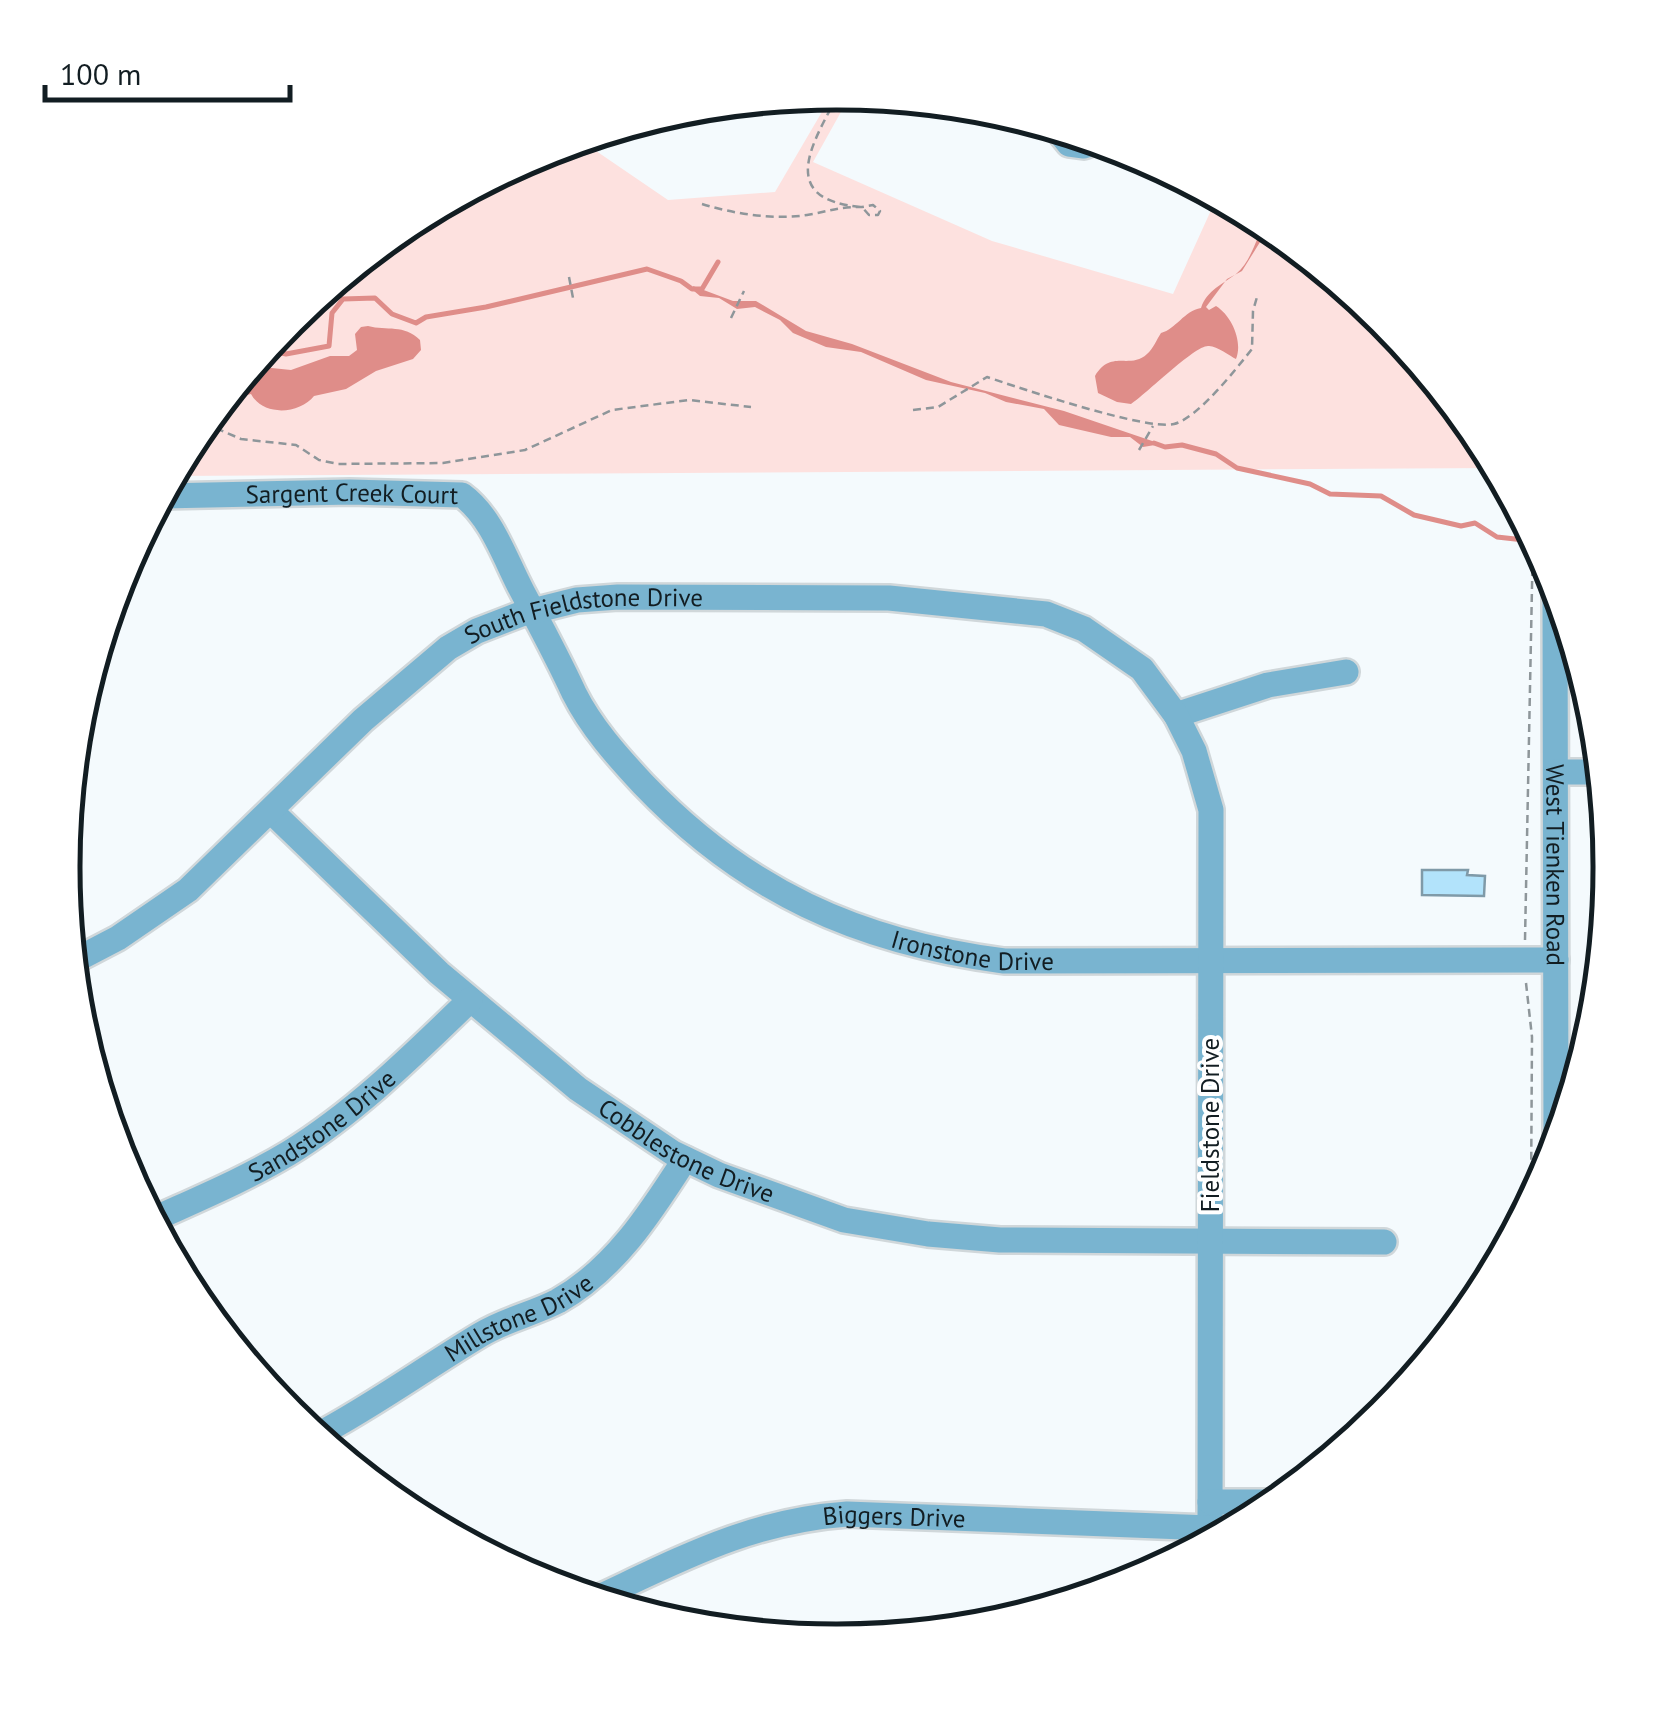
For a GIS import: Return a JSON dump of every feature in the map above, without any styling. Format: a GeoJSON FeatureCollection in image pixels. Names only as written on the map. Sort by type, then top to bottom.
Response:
{"type":"FeatureCollection","features":[{"type":"Feature","properties":{"kind":"street","name":"Sargent Creek Court"},"geometry":{"type":"LineString","coordinates":[[177,496],[350,492],[462,495],[475,505],[534,612]]}},
{"type":"Feature","properties":{"kind":"street","name":"South Fieldstone Drive"},"geometry":{"type":"LineString","coordinates":[[85,955],[118,938],[188,890],[421,669],[477,631],[521,614],[577,600],[618,596],[889,598],[1046,614],[1084,629],[1142,669],[1176,716]]}},
{"type":"Feature","properties":{"kind":"street","name":"Ironstone Drive"},"geometry":{"type":"LineString","coordinates":[[534,612],[580,704],[615,754],[694,835],[749,875],[802,906],[904,942],[1004,962],[1556,960]]}},
{"type":"Feature","properties":{"kind":"street","name":"West Tienken Road"},"geometry":{"type":"LineString","coordinates":[[1556,634],[1556,1100]]}},
{"type":"Feature","properties":{"kind":"street"},"geometry":{"type":"LineString","coordinates":[[1176,716],[1268,685],[1346,672]]}},
{"type":"Feature","properties":{"kind":"street","name":"Fieldstone Drive"},"geometry":{"type":"LineString","coordinates":[[1176,716],[1194,751],[1211,810],[1210,1524]]}},
{"type":"Feature","properties":{"kind":"street"},"geometry":{"type":"LineString","coordinates":[[1556,772],[1587,772]]}},
{"type":"Feature","properties":{"kind":"street","name":"Cobblestone Drive"},"geometry":{"type":"LineString","coordinates":[[271,811],[470,1000],[578,1089],[685,1158],[719,1175],[844,1220],[928,1234],[1000,1240],[1384,1242]]}},
{"type":"Feature","properties":{"kind":"street","name":"Sandstone Drive"},"geometry":{"type":"LineString","coordinates":[[165,1214],[253,1174],[331,1125],[396,1072],[470,1000]]}},
{"type":"Feature","properties":{"kind":"street","name":"Millstone Drive"},"geometry":{"type":"LineString","coordinates":[[330,1428],[426,1372],[485,1331],[556,1302],[584,1284],[647,1218],[685,1158]]}},
{"type":"Feature","properties":{"kind":"street","name":"Biggers Drive"},"geometry":{"type":"LineString","coordinates":[[614,1590],[706,1545],[814,1516],[1210,1524]]}},
{"type":"Feature","properties":{"kind":"path"},"geometry":{"type":"LineString","coordinates":[[702,204],[735,214],[785,216],[814,214],[840,206],[862,207],[839,205],[824,196],[807,172],[809,150],[830,110]]}},
{"type":"Feature","properties":{"kind":"path"},"geometry":{"type":"LineString","coordinates":[[569,277],[572,298]]}},
{"type":"Feature","properties":{"kind":"path"},"geometry":{"type":"LineString","coordinates":[[730,318],[744,291]]}},
{"type":"Feature","properties":{"kind":"path"},"geometry":{"type":"LineString","coordinates":[[914,410],[938,407],[987,376],[1131,421],[1172,425],[1180,422],[1236,368],[1254,342],[1252,318],[1257,297]]}},
{"type":"Feature","properties":{"kind":"path"},"geometry":{"type":"LineString","coordinates":[[219,430],[241,440],[296,445],[319,460],[338,464],[443,463],[525,450],[612,410],[690,400],[751,407]]}},
{"type":"Feature","properties":{"kind":"path"},"geometry":{"type":"LineString","coordinates":[[1139,450],[1154,424]]}},
{"type":"Feature","properties":{"kind":"path"},"geometry":{"type":"LineString","coordinates":[[1531,1166],[1532,1037],[1525,961],[1532,571]]}},
{"type":"Feature","properties":{"kind":"shaded area"},"geometry":{"type":"Polygon","coordinates":[[[842,110],[813,162],[992,241],[1173,294],[1211,210],[1297,267],[1371,332],[1437,406],[1479,468],[189,476],[236,406],[338,298],[416,238],[502,189],[595,150],[668,200],[775,192],[823,111],[842,110]]]}},
{"type":"Feature","properties":{"kind":"shaded area"},"geometry":{"type":"Polygon","coordinates":[[[1258,239],[1261,241],[1242,271],[1235,275],[1258,239]]]}},
{"type":"Feature","properties":{"kind":"shaded area"},"geometry":{"type":"Polygon","coordinates":[[[1225,282],[1206,307],[1209,310],[1216,306],[1231,323],[1237,337],[1236,359],[1208,346],[1192,354],[1131,404],[1098,393],[1095,376],[1101,368],[1107,363],[1147,354],[1161,333],[1201,308],[1211,292],[1225,282]]]}},
{"type":"Feature","properties":{"kind":"shaded area"},"geometry":{"type":"Polygon","coordinates":[[[693,286],[733,301],[756,301],[806,331],[951,382],[1064,411],[1161,444],[1143,447],[1130,437],[1111,437],[1059,425],[1044,409],[926,380],[861,352],[826,347],[793,333],[780,320],[755,307],[737,309],[719,298],[700,296],[693,286]]]}},
{"type":"Feature","properties":{"kind":"shaded area"},"geometry":{"type":"Polygon","coordinates":[[[361,327],[408,332],[420,340],[421,350],[413,359],[376,371],[346,389],[314,396],[300,407],[273,409],[264,407],[251,394],[245,395],[268,368],[291,370],[330,356],[349,356],[357,350],[355,334],[361,327]]]}},
{"type":"Feature","properties":{"kind":"building"},"geometry":{"type":"Polygon","coordinates":[[[1422,870],[1468,870],[1467,875],[1485,876],[1484,896],[1422,895],[1422,870]]]}},
{"type":"Feature","properties":{"kind":"waterway"},"geometry":{"type":"LineString","coordinates":[[282,353],[329,346],[332,313],[343,299],[375,298],[392,314],[416,323],[426,317],[647,269],[692,289],[702,289],[718,262]]}},
{"type":"Feature","properties":{"kind":"waterway"},"geometry":{"type":"LineString","coordinates":[[1154,443],[1216,454],[1237,468],[1310,484],[1330,494],[1381,496],[1414,515],[1461,526],[1475,523],[1497,537],[1518,539]]}}]}
